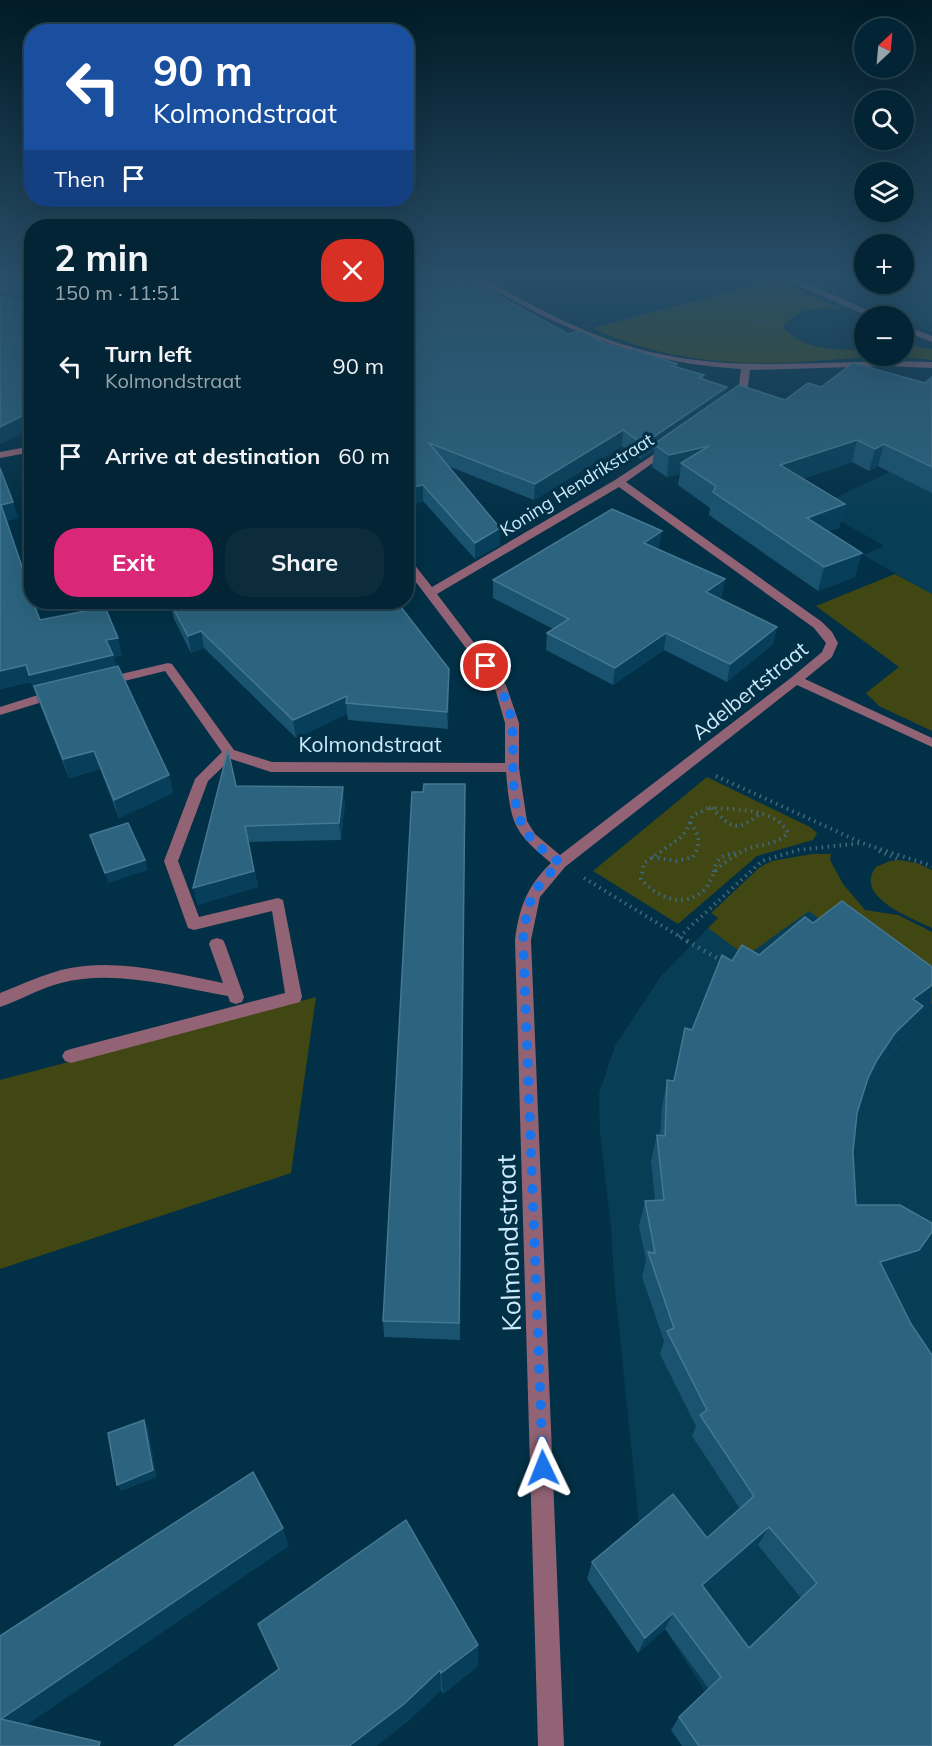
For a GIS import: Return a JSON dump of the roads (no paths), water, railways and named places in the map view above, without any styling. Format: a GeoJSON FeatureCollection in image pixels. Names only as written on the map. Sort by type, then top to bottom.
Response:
{"type":"FeatureCollection","features":[{"type":"Feature","properties":{"kind":"street"},"geometry":{"type":"LineString","coordinates":[[651,353],[684,361],[745,367],[889,363],[932,365]]}},
{"type":"Feature","properties":{"kind":"street"},"geometry":{"type":"LineString","coordinates":[[728,407],[740,394],[746,381],[745,367]]}},
{"type":"Feature","properties":{"kind":"street","name":"Koning Hendrikstraat"},"geometry":{"type":"LineString","coordinates":[[432,592],[619,482],[673,444]]}},
{"type":"Feature","properties":{"kind":"street"},"geometry":{"type":"LineString","coordinates":[[0,455],[24,450]]}},
{"type":"Feature","properties":{"kind":"street","name":"Adelbertstraat"},"geometry":{"type":"LineString","coordinates":[[560,863],[796,680],[828,654],[832,644],[828,635],[619,482]]}},
{"type":"Feature","properties":{"kind":"street"},"geometry":{"type":"LineString","coordinates":[[414,571],[500,685],[512,723],[512,768],[520,821],[530,838],[560,863]]}},
{"type":"Feature","properties":{"kind":"street"},"geometry":{"type":"LineString","coordinates":[[71,1056],[294,997],[278,904],[194,924],[171,861],[202,779],[229,753],[168,667],[95,684]]}},
{"type":"Feature","properties":{"kind":"street"},"geometry":{"type":"LineString","coordinates":[[796,680],[932,743]]}},
{"type":"Feature","properties":{"kind":"street"},"geometry":{"type":"LineString","coordinates":[[0,711],[38,698],[72,690]]}},
{"type":"Feature","properties":{"kind":"street","name":"Kolmondstraat"},"geometry":{"type":"LineString","coordinates":[[229,753],[271,767],[512,768]]}},
{"type":"Feature","properties":{"kind":"street","name":"Kolmondstraat"},"geometry":{"type":"LineString","coordinates":[[550,1746],[546,1560],[523,940],[527,905],[541,881],[560,863]]}},
{"type":"Feature","properties":{"kind":"street"},"geometry":{"type":"LineString","coordinates":[[217,944],[242,1011]]}},
{"type":"Feature","properties":{"kind":"street"},"geometry":{"type":"LineString","coordinates":[[0,1000],[68,975],[93,972],[146,976],[234,991]]}}]}
